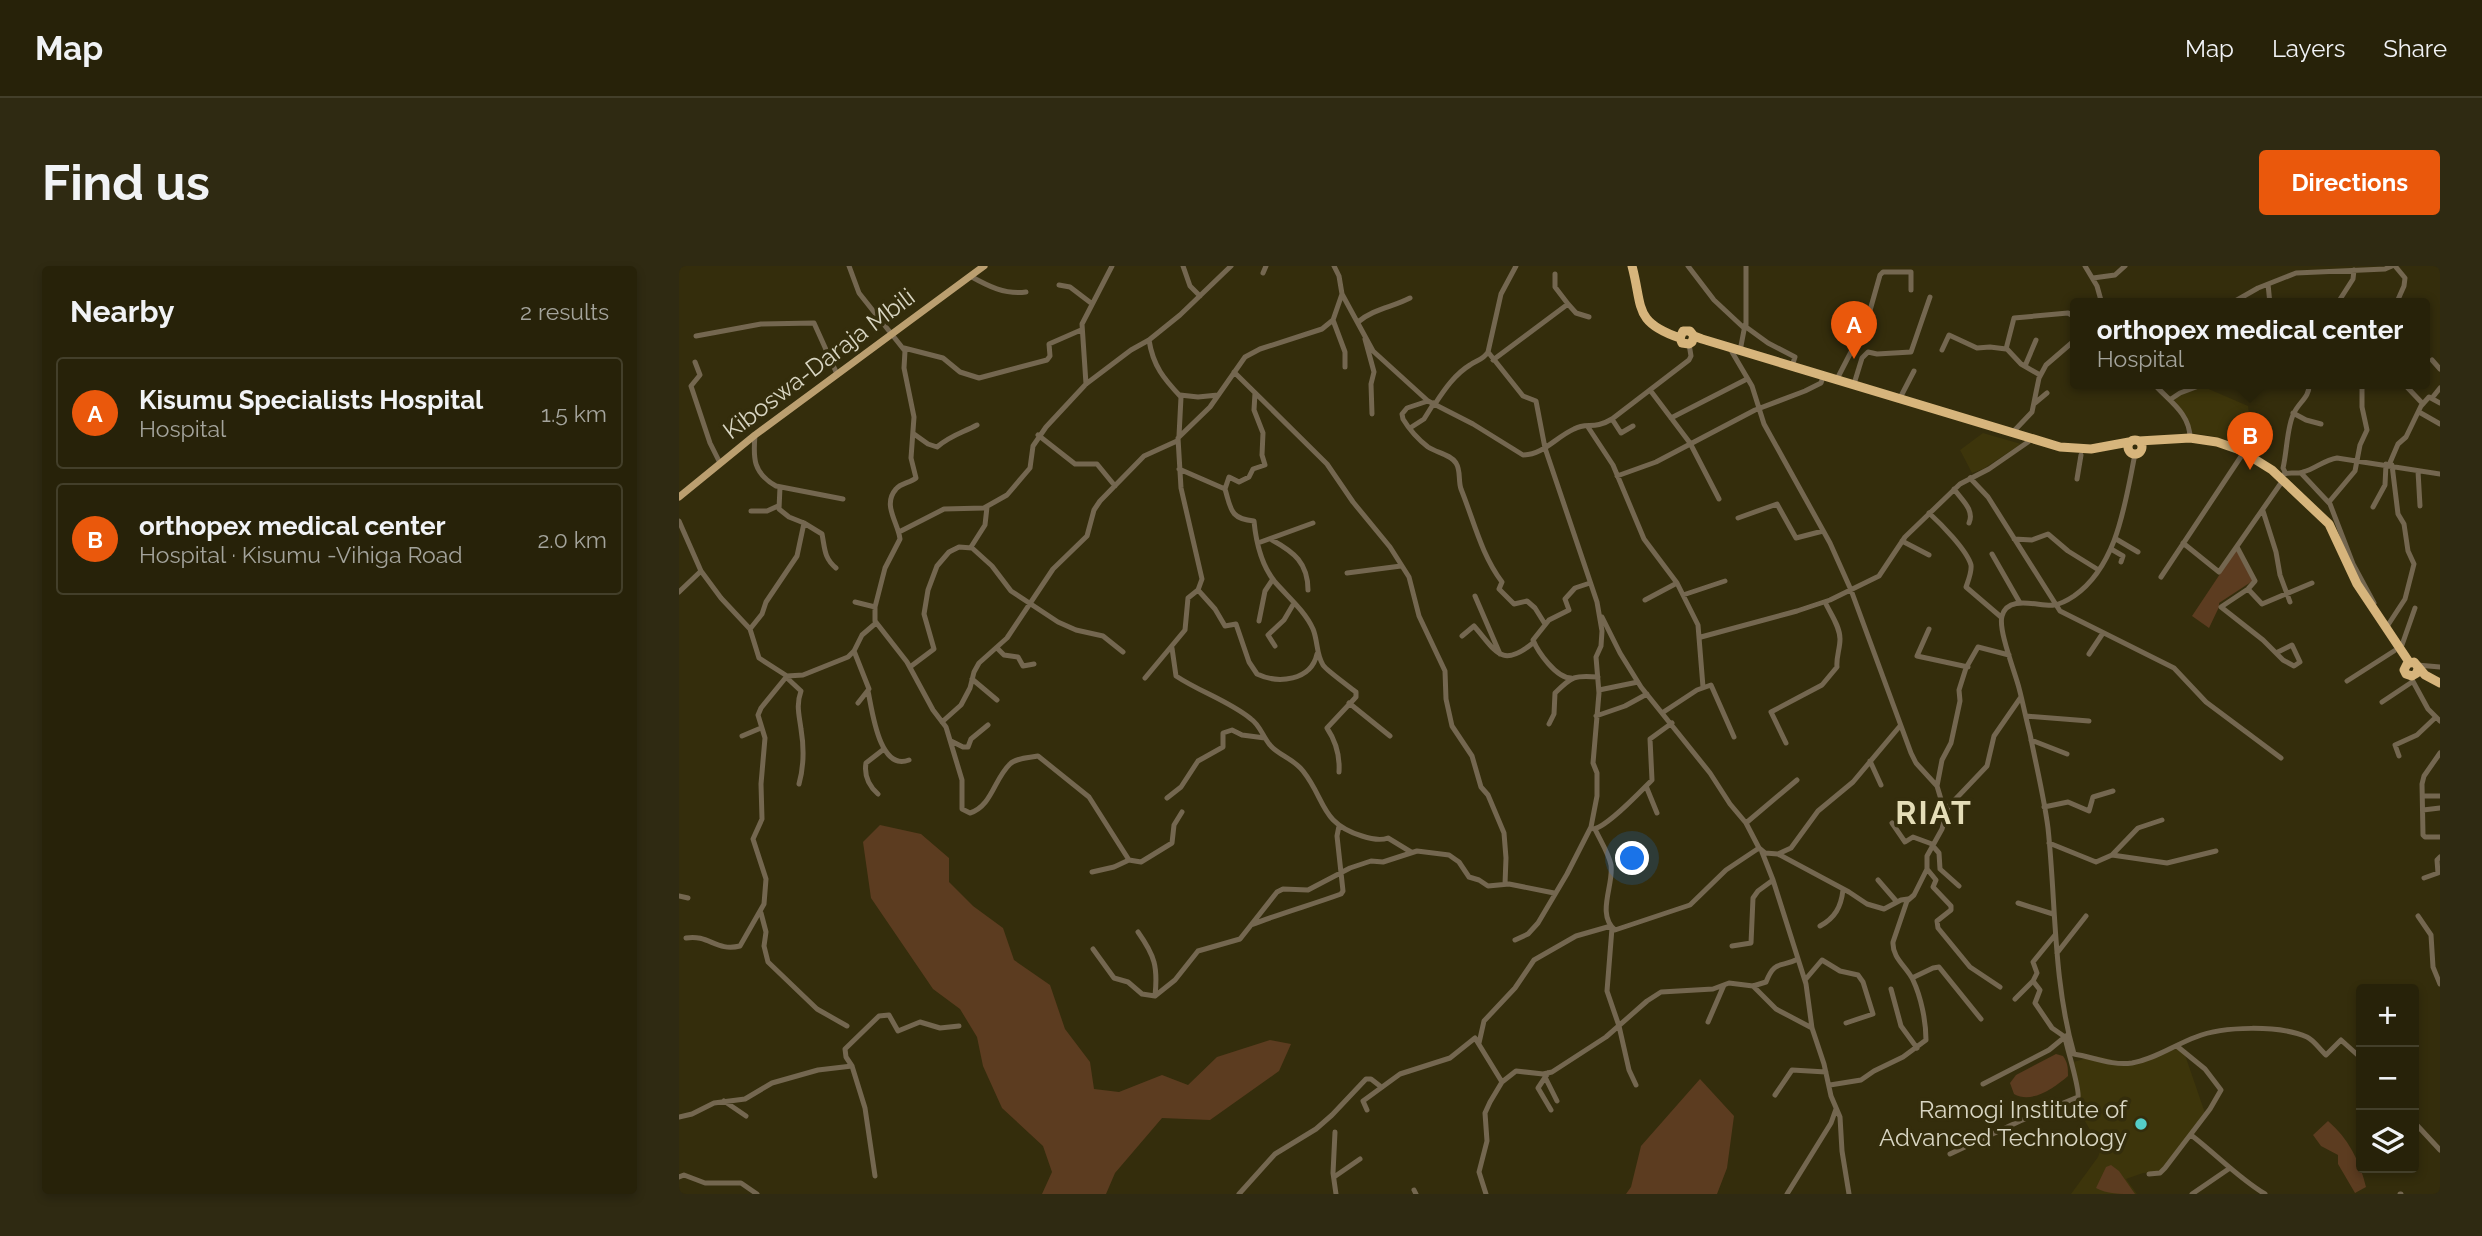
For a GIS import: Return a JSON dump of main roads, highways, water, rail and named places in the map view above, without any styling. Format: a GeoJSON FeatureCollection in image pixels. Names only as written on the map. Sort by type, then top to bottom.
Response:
{"type":"FeatureCollection","features":[{"type":"Feature","properties":{"kind":"highway"},"geometry":{"type":"LineString","coordinates":[[1634,266],[1639,306],[1644,316],[1653,326],[1680,336],[1684,344],[1692,341],[1793,366],[2068,448],[2135,447],[2190,442],[2216,446],[2242,455],[2282,478],[2327,529],[2354,586],[2411,670]]}},
{"type":"Feature","properties":{"kind":"highway"},"geometry":{"type":"LineString","coordinates":[[1736,352],[2068,453],[2081,455],[2190,438],[2217,442],[2240,450],[2262,462],[2282,478],[2331,527],[2352,574],[2411,670],[2440,685]]}},
{"type":"Feature","properties":{"kind":"main road","name":"Kiboswa-Daraja Mbili"},"geometry":{"type":"LineString","coordinates":[[679,497],[755,435],[984,266]]}},
{"type":"Feature","properties":{"kind":"place","name":"Kisumu Specialists Hospital"},"geometry":{"type":"Point","coordinates":[1854,359]}},
{"type":"Feature","properties":{"kind":"place","name":"orthopex medical center"},"geometry":{"type":"Point","coordinates":[2250,470]}},
{"type":"Feature","properties":{"kind":"place","name":"Ramogi Institute of Advanced Technology"},"geometry":{"type":"Point","coordinates":[2141,1124]}},
{"type":"Feature","properties":{"kind":"district","name":"RIAT"},"geometry":{"type":"Point","coordinates":[1934,813]}}]}
